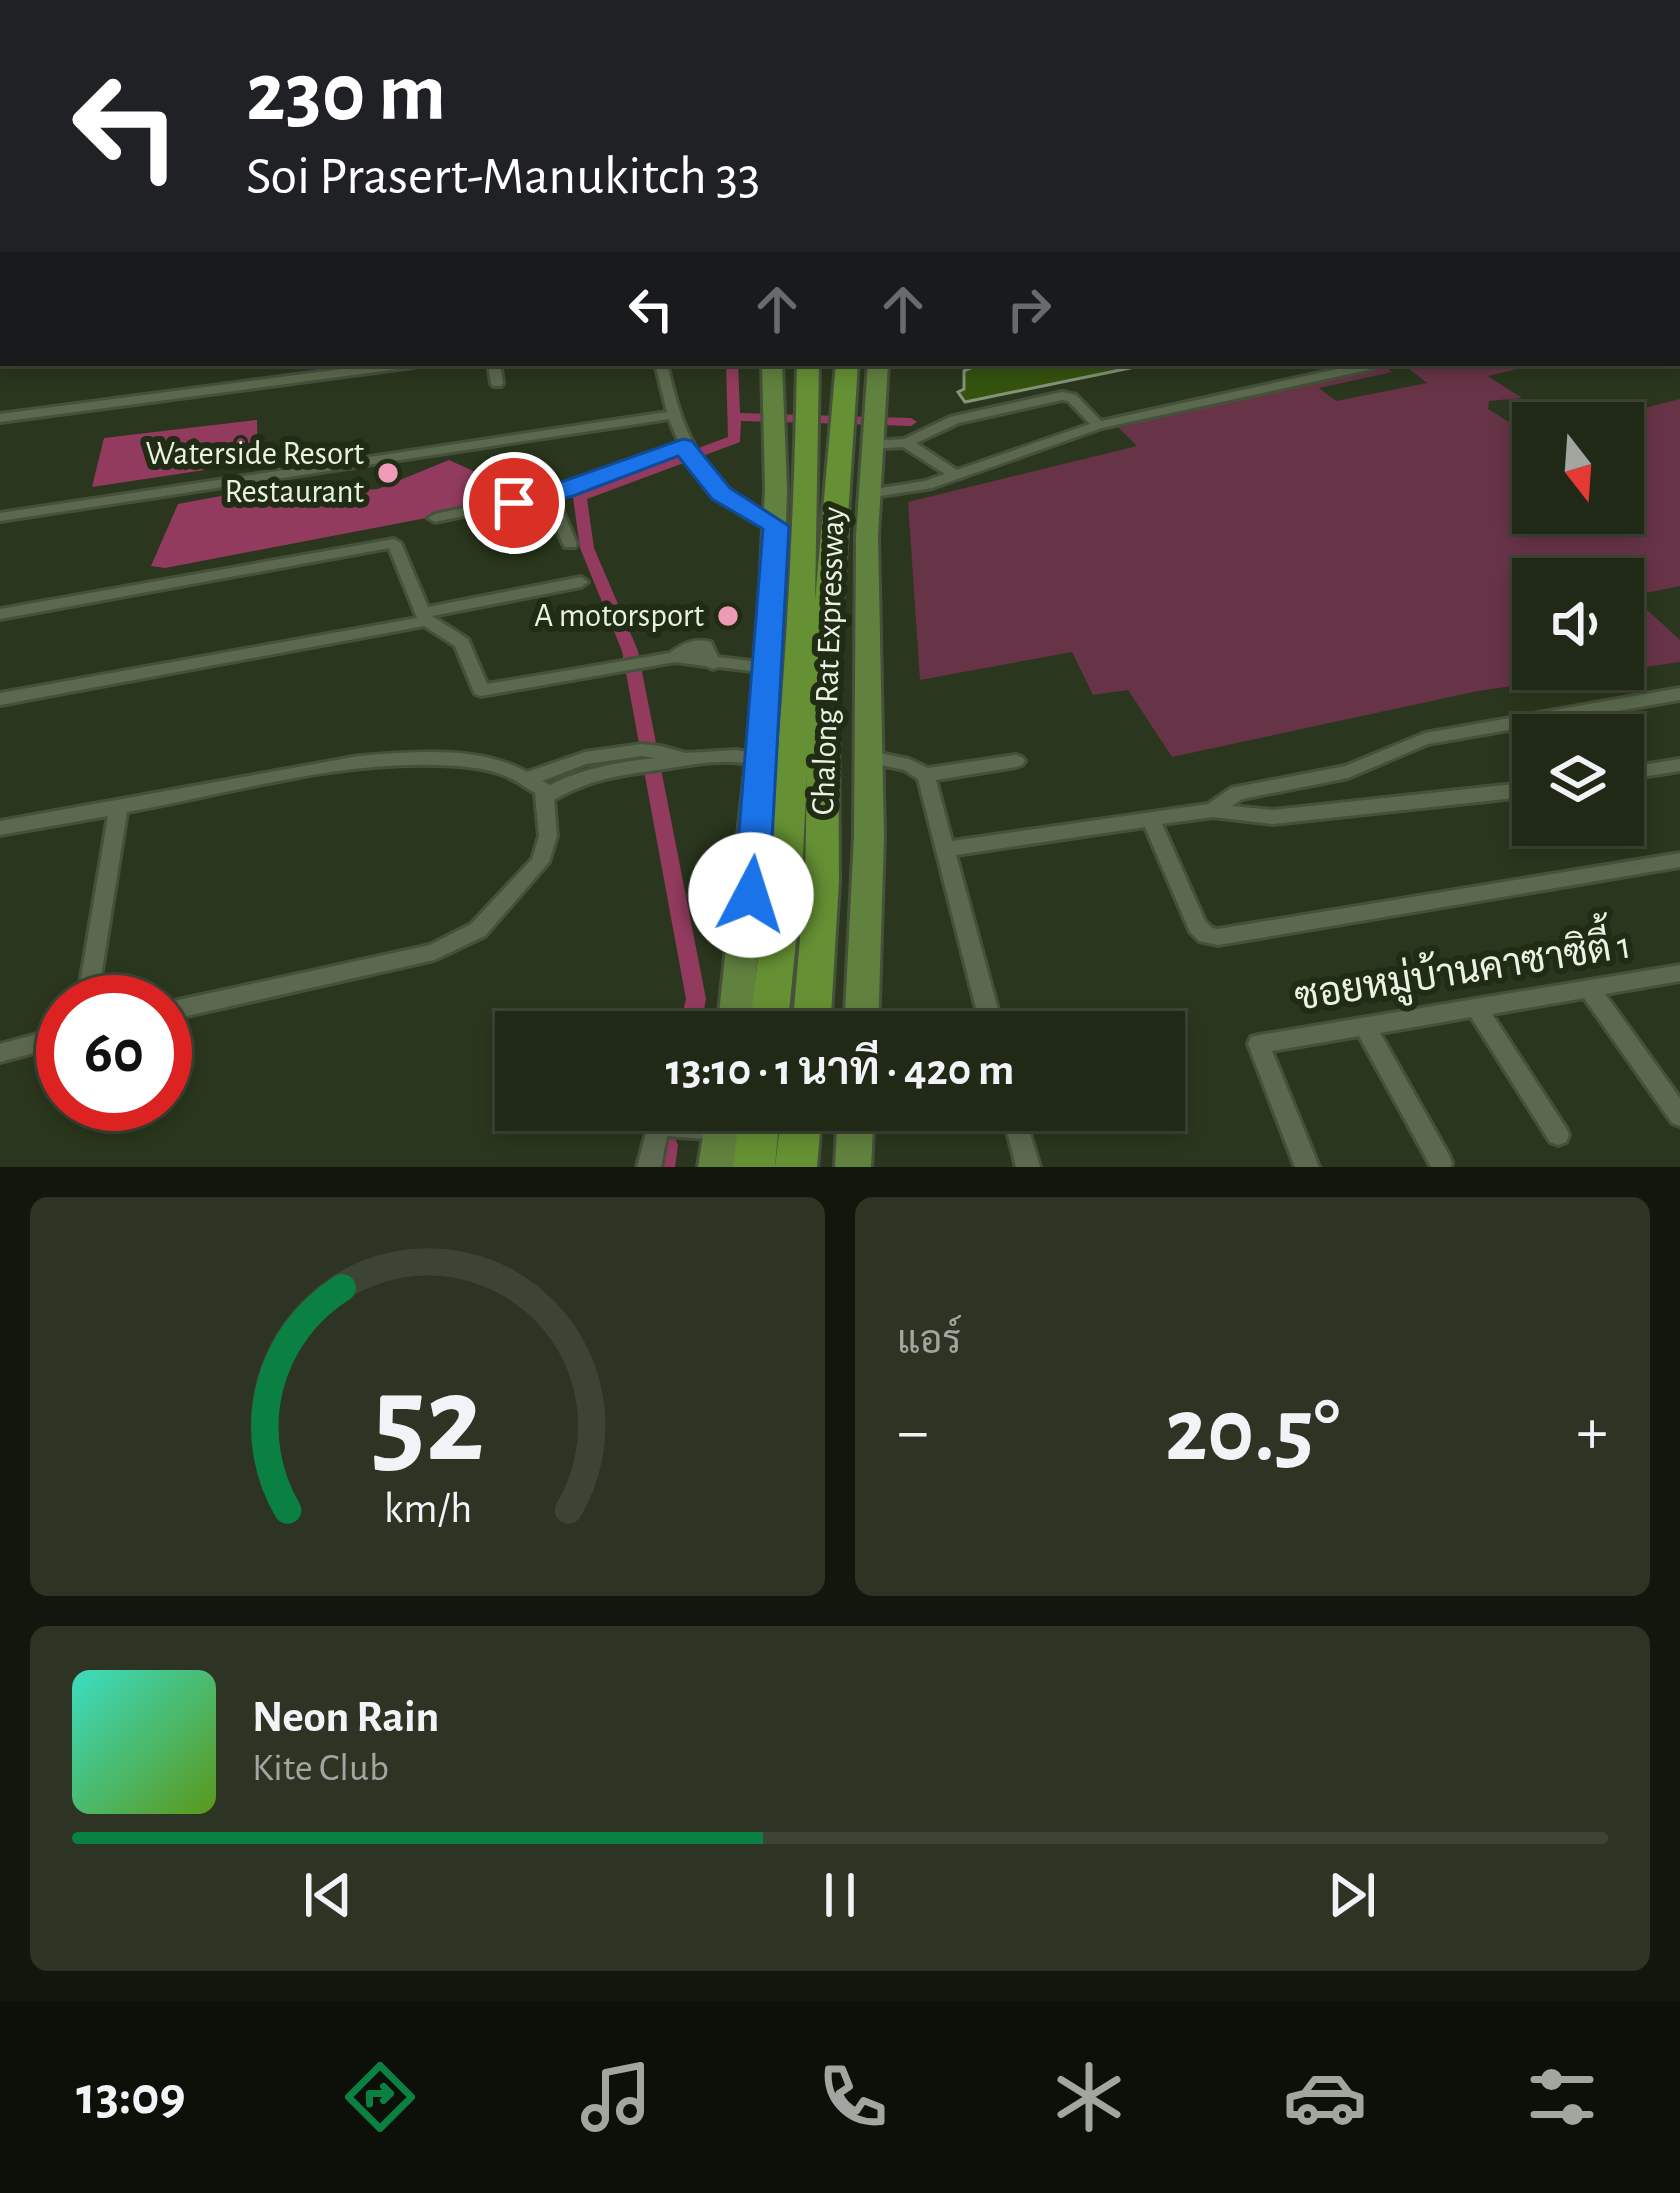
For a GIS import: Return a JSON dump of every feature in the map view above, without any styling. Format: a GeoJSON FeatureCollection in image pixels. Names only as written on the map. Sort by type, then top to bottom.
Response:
{"type":"FeatureCollection","features":[{"type":"Feature","properties":{"kind":"highway","name":"Chalong Rat Expressway"},"geometry":{"type":"LineString","coordinates":[[770,1011],[784,890],[808,500],[808,366]]}},
{"type":"Feature","properties":{"kind":"highway","name":"Chalong Rat Expressway"},"geometry":{"type":"LineString","coordinates":[[813,1011],[822,880],[823,671],[847,366]]}},
{"type":"Feature","properties":{"kind":"highway"},"geometry":{"type":"LineString","coordinates":[[754,1167],[758,1131]]}},
{"type":"Feature","properties":{"kind":"highway"},"geometry":{"type":"LineString","coordinates":[[796,1167],[800,1131]]}},
{"type":"Feature","properties":{"kind":"main road"},"geometry":{"type":"LineString","coordinates":[[736,1011],[769,668],[776,526],[770,368]]}},
{"type":"Feature","properties":{"kind":"main road"},"geometry":{"type":"LineString","coordinates":[[862,1011],[869,757],[868,494],[880,368]]}},
{"type":"Feature","properties":{"kind":"main road"},"geometry":{"type":"LineString","coordinates":[[716,1167],[721,1131]]}},
{"type":"Feature","properties":{"kind":"main road"},"geometry":{"type":"LineString","coordinates":[[853,1167],[855,1131]]}},
{"type":"Feature","properties":{"kind":"street"},"geometry":{"type":"LineString","coordinates":[[368,0],[386,0]]}},
{"type":"Feature","properties":{"kind":"street"},"geometry":{"type":"LineString","coordinates":[[0,418],[390,366]]}},
{"type":"Feature","properties":{"kind":"street"},"geometry":{"type":"LineString","coordinates":[[494,366],[497,383]]}},
{"type":"Feature","properties":{"kind":"street"},"geometry":{"type":"LineString","coordinates":[[662,366],[670,415],[689,454],[721,494],[776,526]]}},
{"type":"Feature","properties":{"kind":"street"},"geometry":{"type":"LineString","coordinates":[[868,494],[910,489],[1098,425],[1367,366]]}},
{"type":"Feature","properties":{"kind":"street"},"geometry":{"type":"LineString","coordinates":[[906,443],[955,420],[1062,396],[1072,398],[1098,425]]}},
{"type":"Feature","properties":{"kind":"street"},"geometry":{"type":"LineString","coordinates":[[0,517],[670,415]]}},
{"type":"Feature","properties":{"kind":"street"},"geometry":{"type":"LineString","coordinates":[[873,430],[906,443],[955,475]]}},
{"type":"Feature","properties":{"kind":"street"},"geometry":{"type":"LineString","coordinates":[[435,518],[549,494],[689,454]]}},
{"type":"Feature","properties":{"kind":"street"},"geometry":{"type":"LineString","coordinates":[[549,494],[570,544]]}},
{"type":"Feature","properties":{"kind":"street"},"geometry":{"type":"LineString","coordinates":[[0,614],[394,543],[425,617],[462,643],[481,690],[675,657],[769,668]]}},
{"type":"Feature","properties":{"kind":"street"},"geometry":{"type":"LineString","coordinates":[[0,699],[425,617],[581,581]]}},
{"type":"Feature","properties":{"kind":"street"},"geometry":{"type":"LineString","coordinates":[[1214,810],[1237,793],[1348,772],[1425,739],[1680,694]]}},
{"type":"Feature","properties":{"kind":"street"},"geometry":{"type":"LineString","coordinates":[[531,778],[593,757],[737,754],[763,760]]}},
{"type":"Feature","properties":{"kind":"street"},"geometry":{"type":"LineString","coordinates":[[546,796],[601,768],[651,756]]}},
{"type":"Feature","properties":{"kind":"street"},"geometry":{"type":"LineString","coordinates":[[869,757],[909,765],[926,776],[988,1011]]}},
{"type":"Feature","properties":{"kind":"street"},"geometry":{"type":"LineString","coordinates":[[0,828],[377,760],[480,763],[531,778],[546,796],[548,836],[540,862],[478,930],[434,952],[192,1006]]}},
{"type":"Feature","properties":{"kind":"street"},"geometry":{"type":"LineString","coordinates":[[926,776],[1016,761]]}},
{"type":"Feature","properties":{"kind":"street"},"geometry":{"type":"LineString","coordinates":[[1644,771],[1680,765]]}},
{"type":"Feature","properties":{"kind":"street"},"geometry":{"type":"LineString","coordinates":[[946,849],[1214,810],[1273,817],[1512,791]]}},
{"type":"Feature","properties":{"kind":"street"},"geometry":{"type":"LineString","coordinates":[[91,975],[118,806]]}},
{"type":"Feature","properties":{"kind":"street"},"geometry":{"type":"LineString","coordinates":[[1150,818],[1197,926],[1206,935],[1218,937],[1680,860]]}},
{"type":"Feature","properties":{"kind":"street","name":"ซอยหมู่บ้านคาซาซิตี้ 1"},"geometry":{"type":"LineString","coordinates":[[1307,1167],[1259,1045],[1680,973]]}},
{"type":"Feature","properties":{"kind":"street"},"geometry":{"type":"LineString","coordinates":[[1588,987],[1680,1116]]}},
{"type":"Feature","properties":{"kind":"street"},"geometry":{"type":"LineString","coordinates":[[1477,1009],[1558,1135]]}},
{"type":"Feature","properties":{"kind":"street"},"geometry":{"type":"LineString","coordinates":[[1366,1028],[1441,1163]]}},
{"type":"Feature","properties":{"kind":"street"},"geometry":{"type":"LineString","coordinates":[[0,1053],[36,1043]]}},
{"type":"Feature","properties":{"kind":"street"},"geometry":{"type":"LineString","coordinates":[[649,1167],[657,1131]]}},
{"type":"Feature","properties":{"kind":"street"},"geometry":{"type":"LineString","coordinates":[[1018,1131],[1028,1167]]}},
{"type":"Feature","properties":{"kind":"shaded area"},"geometry":{"type":"Polygon","coordinates":[[[1345,366],[1384,366],[1392,372],[1319,388],[1336,401],[1427,383],[1406,366],[1530,366],[1488,376],[1522,398],[1489,401],[1488,409],[1512,424],[1512,534],[1644,534],[1644,408],[1680,399],[1680,586],[1644,594],[1644,558],[1512,558],[1512,686],[1172,757],[1128,690],[1093,695],[1072,652],[920,680],[908,502],[1137,446],[1109,418],[1345,366]]]}},
{"type":"Feature","properties":{"kind":"shaded area"},"geometry":{"type":"Polygon","coordinates":[[[257,420],[258,462],[92,487],[104,438],[257,420]]]}},
{"type":"Feature","properties":{"kind":"shaded area"},"geometry":{"type":"Polygon","coordinates":[[[449,460],[491,479],[516,467],[531,476],[541,496],[165,568],[151,566],[178,504],[285,484],[334,492],[378,489],[449,460]]]}},
{"type":"Feature","properties":{"kind":"shaded area"},"geometry":{"type":"Polygon","coordinates":[[[1644,607],[1680,640],[1680,662],[1644,667],[1644,607]]]}},
{"type":"Feature","properties":{"kind":"building"},"geometry":{"type":"Polygon","coordinates":[[[975,366],[1130,368],[965,402],[958,392],[964,389],[964,371],[975,366]]]}},
{"type":"Feature","properties":{"kind":"waterway"},"geometry":{"type":"LineString","coordinates":[[732,366],[734,417]]}},
{"type":"Feature","properties":{"kind":"waterway"},"geometry":{"type":"LineString","coordinates":[[693,1011],[696,999],[630,651],[587,548],[580,497],[735,439],[734,417]]}},
{"type":"Feature","properties":{"kind":"waterway"},"geometry":{"type":"LineString","coordinates":[[734,417],[911,422]]}},
{"type":"Feature","properties":{"kind":"waterway"},"geometry":{"type":"LineString","coordinates":[[663,1167],[667,1145]]}},
{"type":"Feature","properties":{"kind":"place","name":"Waterside Resort Restaurant"},"geometry":{"type":"Point","coordinates":[388,473]}},
{"type":"Feature","properties":{"kind":"place","name":"A motorsport"},"geometry":{"type":"Point","coordinates":[728,616]}},
{"type":"Feature","properties":{"kind":"route"},"geometry":{"type":"LineString","coordinates":[[514,503],[565,490],[683,446],[721,494],[776,526],[751,895]]}}]}
